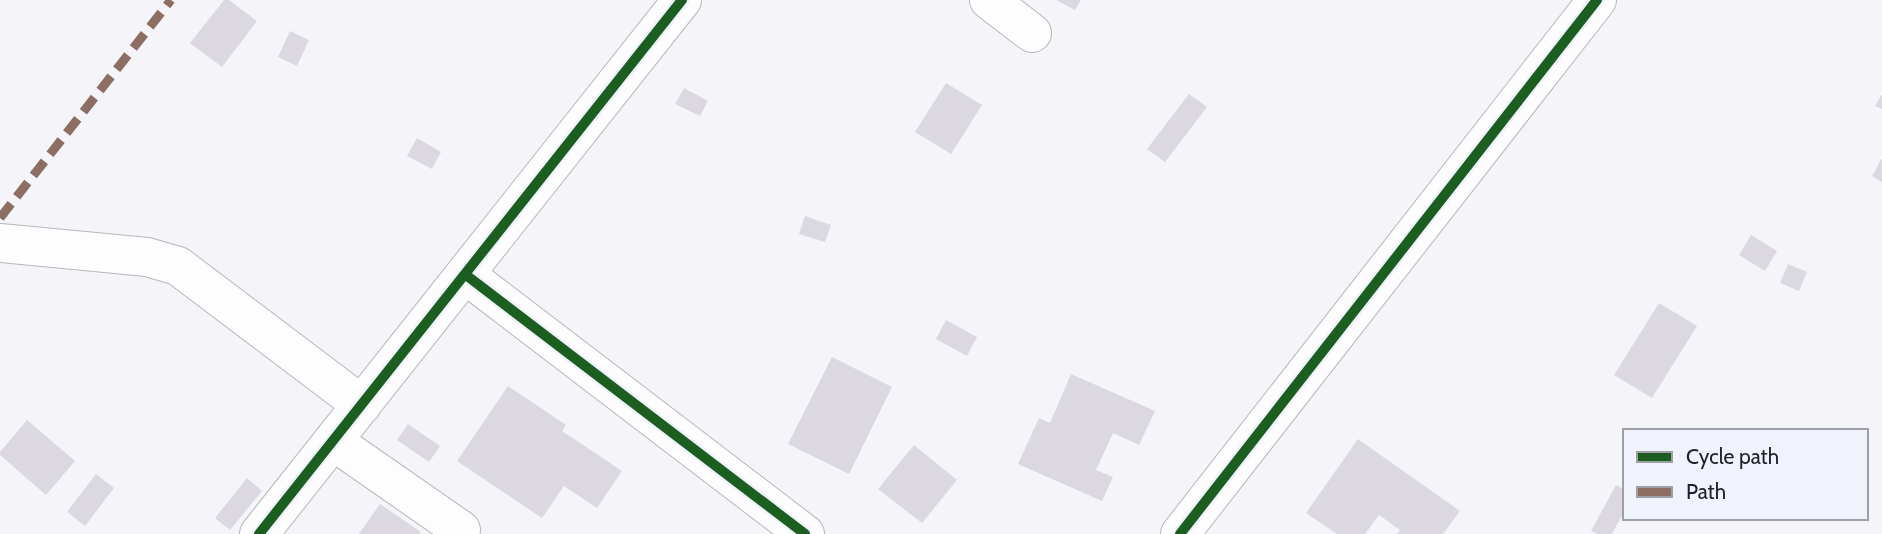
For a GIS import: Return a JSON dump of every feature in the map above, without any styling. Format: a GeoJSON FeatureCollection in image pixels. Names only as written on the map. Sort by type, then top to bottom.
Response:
{"type":"FeatureCollection","features":[{"type":"Feature","properties":{"kind":"street"},"geometry":{"type":"LineString","coordinates":[[259,534],[682,0]]}},
{"type":"Feature","properties":{"kind":"street"},"geometry":{"type":"LineString","coordinates":[[989,0],[1032,33]]}},
{"type":"Feature","properties":{"kind":"street"},"geometry":{"type":"LineString","coordinates":[[1180,534],[1597,0]]}},
{"type":"Feature","properties":{"kind":"street"},"geometry":{"type":"LineString","coordinates":[[0,243],[147,257],[178,266],[362,405]]}},
{"type":"Feature","properties":{"kind":"street"},"geometry":{"type":"LineString","coordinates":[[466,275],[804,534]]}},
{"type":"Feature","properties":{"kind":"street"},"geometry":{"type":"LineString","coordinates":[[333,441],[461,530]]}},
{"type":"Feature","properties":{"kind":"building"},"geometry":{"type":"Polygon","coordinates":[[[224,0],[229,0],[257,21],[222,67],[190,43],[224,0]]]}},
{"type":"Feature","properties":{"kind":"building"},"geometry":{"type":"Polygon","coordinates":[[[1056,0],[1081,0],[1075,10],[1056,0]]]}},
{"type":"Feature","properties":{"kind":"building"},"geometry":{"type":"Polygon","coordinates":[[[290,31],[309,40],[297,66],[278,57],[290,31]]]}},
{"type":"Feature","properties":{"kind":"building"},"geometry":{"type":"Polygon","coordinates":[[[946,83],[982,105],[951,154],[915,132],[946,83]]]}},
{"type":"Feature","properties":{"kind":"building"},"geometry":{"type":"Polygon","coordinates":[[[684,88],[708,101],[700,116],[675,104],[684,88]]]}},
{"type":"Feature","properties":{"kind":"building"},"geometry":{"type":"Polygon","coordinates":[[[1189,94],[1207,107],[1165,162],[1147,149],[1189,94]]]}},
{"type":"Feature","properties":{"kind":"building"},"geometry":{"type":"Polygon","coordinates":[[[1882,94],[1882,109],[1875,106],[1882,94]]]}},
{"type":"Feature","properties":{"kind":"building"},"geometry":{"type":"Polygon","coordinates":[[[417,138],[441,152],[432,169],[407,156],[417,138]]]}},
{"type":"Feature","properties":{"kind":"building"},"geometry":{"type":"Polygon","coordinates":[[[1882,158],[1882,182],[1872,176],[1882,158]]]}},
{"type":"Feature","properties":{"kind":"building"},"geometry":{"type":"Polygon","coordinates":[[[805,216],[831,225],[825,242],[799,234],[805,216]]]}},
{"type":"Feature","properties":{"kind":"building"},"geometry":{"type":"Polygon","coordinates":[[[1751,235],[1777,251],[1765,271],[1739,255],[1751,235]]]}},
{"type":"Feature","properties":{"kind":"building"},"geometry":{"type":"Polygon","coordinates":[[[1788,264],[1807,272],[1799,291],[1780,283],[1788,264]]]}},
{"type":"Feature","properties":{"kind":"building"},"geometry":{"type":"Polygon","coordinates":[[[1659,303],[1697,326],[1652,398],[1614,375],[1659,303]]]}},
{"type":"Feature","properties":{"kind":"building"},"geometry":{"type":"Polygon","coordinates":[[[946,320],[977,337],[967,356],[936,339],[946,320]]]}},
{"type":"Feature","properties":{"kind":"building"},"geometry":{"type":"Polygon","coordinates":[[[832,357],[892,387],[849,474],[788,444],[832,357]]]}},
{"type":"Feature","properties":{"kind":"building"},"geometry":{"type":"Polygon","coordinates":[[[1071,374],[1155,411],[1139,445],[1113,433],[1096,470],[1113,477],[1102,501],[1018,464],[1039,418],[1050,423],[1071,374]]]}},
{"type":"Feature","properties":{"kind":"building"},"geometry":{"type":"Polygon","coordinates":[[[508,386],[566,425],[562,431],[622,471],[597,508],[564,486],[542,518],[457,461],[508,386]]]}},
{"type":"Feature","properties":{"kind":"building"},"geometry":{"type":"Polygon","coordinates":[[[27,420],[75,461],[46,495],[0,455],[27,420]]]}},
{"type":"Feature","properties":{"kind":"building"},"geometry":{"type":"Polygon","coordinates":[[[408,424],[440,446],[429,462],[397,440],[408,424]]]}},
{"type":"Feature","properties":{"kind":"building"},"geometry":{"type":"Polygon","coordinates":[[[1358,439],[1460,511],[1443,534],[1397,534],[1400,530],[1379,515],[1365,534],[1337,534],[1306,513],[1358,439]]]}},
{"type":"Feature","properties":{"kind":"building"},"geometry":{"type":"Polygon","coordinates":[[[914,445],[957,480],[922,523],[878,489],[914,445]]]}},
{"type":"Feature","properties":{"kind":"building"},"geometry":{"type":"Polygon","coordinates":[[[96,474],[114,488],[85,526],[67,512],[96,474]]]}},
{"type":"Feature","properties":{"kind":"building"},"geometry":{"type":"Polygon","coordinates":[[[247,478],[262,491],[230,530],[215,518],[247,478]]]}},
{"type":"Feature","properties":{"kind":"building"},"geometry":{"type":"Polygon","coordinates":[[[1616,485],[1623,489],[1623,514],[1612,534],[1597,534],[1591,531],[1616,485]]]}},
{"type":"Feature","properties":{"kind":"building"},"geometry":{"type":"Polygon","coordinates":[[[380,504],[421,532],[359,534],[380,504]]]}},
{"type":"Feature","properties":{"kind":"marked path"},"geometry":{"type":"LineString","coordinates":[[0,218],[171,0]]}},
{"type":"Feature","properties":{"kind":"cycle path"},"geometry":{"type":"LineString","coordinates":[[259,534],[682,0]]}},
{"type":"Feature","properties":{"kind":"cycle path"},"geometry":{"type":"LineString","coordinates":[[1180,534],[1597,0]]}},
{"type":"Feature","properties":{"kind":"cycle path"},"geometry":{"type":"LineString","coordinates":[[466,275],[805,534]]}}]}
